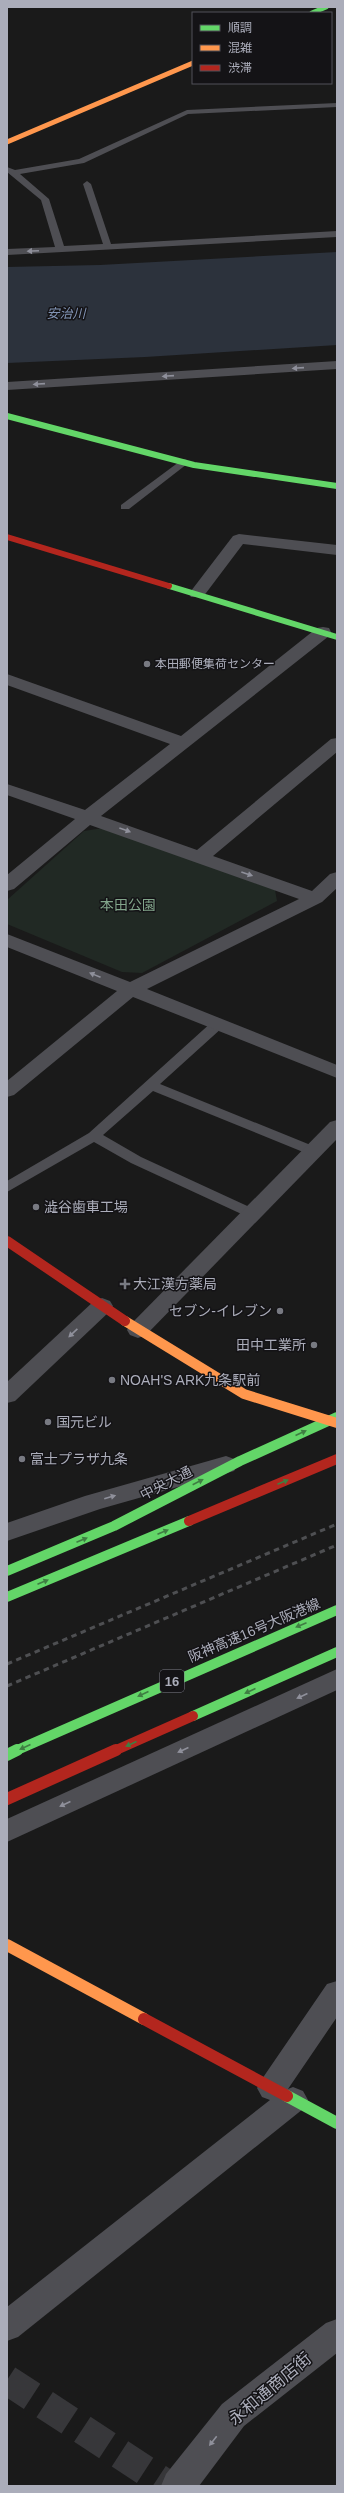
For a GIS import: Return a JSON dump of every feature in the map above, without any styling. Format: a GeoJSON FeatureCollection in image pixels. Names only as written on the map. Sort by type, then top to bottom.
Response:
{"type":"FeatureCollection","features":[{"type":"Feature","properties":{"kind":"main road"},"geometry":{"type":"LineString","coordinates":[[314,12],[326,7]]}},
{"type":"Feature","properties":{"kind":"main road"},"geometry":{"type":"LineString","coordinates":[[7,142],[192,63]]}},
{"type":"Feature","properties":{"kind":"main road"},"geometry":{"type":"LineString","coordinates":[[7,416],[183,462],[337,486]]}},
{"type":"Feature","properties":{"kind":"main road"},"geometry":{"type":"LineString","coordinates":[[7,537],[330,635]]}},
{"type":"Feature","properties":{"kind":"main road"},"geometry":{"type":"LineString","coordinates":[[7,1241],[138,1330],[244,1394],[335,1420]]}},
{"type":"Feature","properties":{"kind":"main road","name":"中央大通"},"geometry":{"type":"LineString","coordinates":[[7,1571],[114,1526],[240,1461],[335,1420]]}},
{"type":"Feature","properties":{"kind":"main road"},"geometry":{"type":"LineString","coordinates":[[7,1597],[337,1459]]}},
{"type":"Feature","properties":{"kind":"main road","name":"阪神高速16号大阪港線"},"geometry":{"type":"LineString","coordinates":[[7,1755],[337,1610]]}},
{"type":"Feature","properties":{"kind":"main road"},"geometry":{"type":"LineString","coordinates":[[7,1799],[337,1652]]}},
{"type":"Feature","properties":{"kind":"main road"},"geometry":{"type":"LineString","coordinates":[[7,1945],[337,2123]]}},
{"type":"Feature","properties":{"kind":"street"},"geometry":{"type":"LineString","coordinates":[[7,386],[337,365]]}},
{"type":"Feature","properties":{"kind":"street"},"geometry":{"type":"LineString","coordinates":[[197,594],[239,540],[337,550]]}},
{"type":"Feature","properties":{"kind":"street"},"geometry":{"type":"LineString","coordinates":[[7,885],[88,817],[182,742],[330,635]]}},
{"type":"Feature","properties":{"kind":"street"},"geometry":{"type":"LineString","coordinates":[[7,679],[182,742]]}},
{"type":"Feature","properties":{"kind":"street"},"geometry":{"type":"LineString","coordinates":[[200,857],[337,743]]}},
{"type":"Feature","properties":{"kind":"street"},"geometry":{"type":"LineString","coordinates":[[7,789],[315,898]]}},
{"type":"Feature","properties":{"kind":"street"},"geometry":{"type":"LineString","coordinates":[[7,1091],[131,989],[315,898],[337,878]]}},
{"type":"Feature","properties":{"kind":"street"},"geometry":{"type":"LineString","coordinates":[[7,940],[337,1072]]}},
{"type":"Feature","properties":{"kind":"street"},"geometry":{"type":"LineString","coordinates":[[138,1330],[337,1127]]}},
{"type":"Feature","properties":{"kind":"street"},"geometry":{"type":"LineString","coordinates":[[7,1395],[102,1306]]}},
{"type":"Feature","properties":{"kind":"street"},"geometry":{"type":"LineString","coordinates":[[7,1532],[94,1502],[240,1461]]}},
{"type":"Feature","properties":{"kind":"street"},"geometry":{"type":"LineString","coordinates":[[7,1831],[337,1679]]}},
{"type":"Feature","properties":{"kind":"street"},"geometry":{"type":"LineString","coordinates":[[7,2326],[282,2094],[337,1993]]}},
{"type":"Feature","properties":{"kind":"street","name":"永和通商店街"},"geometry":{"type":"LineString","coordinates":[[178,2486],[233,2415],[337,2334]]}},
{"type":"Feature","properties":{"kind":"lane"},"geometry":{"type":"LineString","coordinates":[[10,171],[81,161],[187,112],[337,105]]}},
{"type":"Feature","properties":{"kind":"lane"},"geometry":{"type":"LineString","coordinates":[[10,171],[44,199],[60,249]]}},
{"type":"Feature","properties":{"kind":"lane"},"geometry":{"type":"LineString","coordinates":[[86,184],[108,247]]}},
{"type":"Feature","properties":{"kind":"lane"},"geometry":{"type":"LineString","coordinates":[[7,252],[337,234]]}},
{"type":"Feature","properties":{"kind":"lane"},"geometry":{"type":"LineString","coordinates":[[125,507],[183,462]]}},
{"type":"Feature","properties":{"kind":"lane"},"geometry":{"type":"LineString","coordinates":[[7,1187],[94,1136],[218,1024]]}},
{"type":"Feature","properties":{"kind":"lane"},"geometry":{"type":"LineString","coordinates":[[151,1085],[313,1151]]}},
{"type":"Feature","properties":{"kind":"lane"},"geometry":{"type":"LineString","coordinates":[[94,1136],[136,1160],[253,1214]]}},
{"type":"Feature","properties":{"kind":"green space","name":"本田公園"},"geometry":{"type":"Polygon","coordinates":[[[103,828],[275,890],[277,901],[142,973],[122,972],[7,924],[7,900],[84,831],[103,828]]]}},
{"type":"Feature","properties":{"kind":"water","name":"安治川"},"geometry":{"type":"Polygon","coordinates":[[[337,252],[337,345],[145,357],[7,363],[7,267],[100,265],[337,252]]]}},
{"type":"Feature","properties":{"kind":"tunnel"},"geometry":{"type":"LineString","coordinates":[[7,2380],[169,2486]]}},
{"type":"Feature","properties":{"kind":"railway"},"geometry":{"type":"LineString","coordinates":[[7,1664],[337,1524]]}},
{"type":"Feature","properties":{"kind":"railway"},"geometry":{"type":"LineString","coordinates":[[7,1686],[337,1545]]}},
{"type":"Feature","properties":{"kind":"traffic: fast"},"geometry":{"type":"LineString","coordinates":[[314,12],[326,7]]}},
{"type":"Feature","properties":{"kind":"traffic: fast"},"geometry":{"type":"LineString","coordinates":[[7,416],[194,465],[337,486]]}},
{"type":"Feature","properties":{"kind":"traffic: fast"},"geometry":{"type":"LineString","coordinates":[[169,586],[337,637]]}},
{"type":"Feature","properties":{"kind":"traffic: fast"},"geometry":{"type":"LineString","coordinates":[[7,1571],[114,1526],[240,1461],[337,1417]]}},
{"type":"Feature","properties":{"kind":"traffic: fast"},"geometry":{"type":"LineString","coordinates":[[328,1421],[337,1420]]}},
{"type":"Feature","properties":{"kind":"traffic: fast"},"geometry":{"type":"LineString","coordinates":[[7,1597],[189,1521]]}},
{"type":"Feature","properties":{"kind":"traffic: fast"},"geometry":{"type":"LineString","coordinates":[[7,1755],[337,1610]]}},
{"type":"Feature","properties":{"kind":"traffic: fast"},"geometry":{"type":"LineString","coordinates":[[193,1716],[337,1652]]}},
{"type":"Feature","properties":{"kind":"traffic: fast"},"geometry":{"type":"LineString","coordinates":[[287,2096],[337,2123]]}},
{"type":"Feature","properties":{"kind":"traffic: slow"},"geometry":{"type":"LineString","coordinates":[[7,142],[192,63]]}},
{"type":"Feature","properties":{"kind":"traffic: slow"},"geometry":{"type":"LineString","coordinates":[[125,1321],[244,1394],[337,1423]]}},
{"type":"Feature","properties":{"kind":"traffic: slow"},"geometry":{"type":"LineString","coordinates":[[7,1945],[144,2019]]}},
{"type":"Feature","properties":{"kind":"traffic: jam"},"geometry":{"type":"LineString","coordinates":[[7,537],[169,586]]}},
{"type":"Feature","properties":{"kind":"traffic: jam"},"geometry":{"type":"LineString","coordinates":[[7,1241],[125,1321]]}},
{"type":"Feature","properties":{"kind":"traffic: jam"},"geometry":{"type":"LineString","coordinates":[[189,1521],[337,1459]]}},
{"type":"Feature","properties":{"kind":"traffic: jam"},"geometry":{"type":"LineString","coordinates":[[7,1799],[193,1716]]}},
{"type":"Feature","properties":{"kind":"traffic: jam"},"geometry":{"type":"LineString","coordinates":[[144,2019],[287,2096]]}},
{"type":"Feature","properties":{"kind":"place","name":"本田郵便集荷センター"},"geometry":{"type":"Point","coordinates":[147,664]}},
{"type":"Feature","properties":{"kind":"place","name":"澁谷歯車工場"},"geometry":{"type":"Point","coordinates":[36,1207]}},
{"type":"Feature","properties":{"kind":"place","name":"大江漢方薬局"},"geometry":{"type":"Point","coordinates":[125,1284]}},
{"type":"Feature","properties":{"kind":"place","name":"セブン-イレブン"},"geometry":{"type":"Point","coordinates":[280,1311]}},
{"type":"Feature","properties":{"kind":"place","name":"田中工業所"},"geometry":{"type":"Point","coordinates":[314,1345]}},
{"type":"Feature","properties":{"kind":"place","name":"NOAH'S ARK九条駅前"},"geometry":{"type":"Point","coordinates":[112,1380]}},
{"type":"Feature","properties":{"kind":"place","name":"国元ビル"},"geometry":{"type":"Point","coordinates":[48,1422]}},
{"type":"Feature","properties":{"kind":"place","name":"富士プラザ九条"},"geometry":{"type":"Point","coordinates":[22,1459]}}]}
